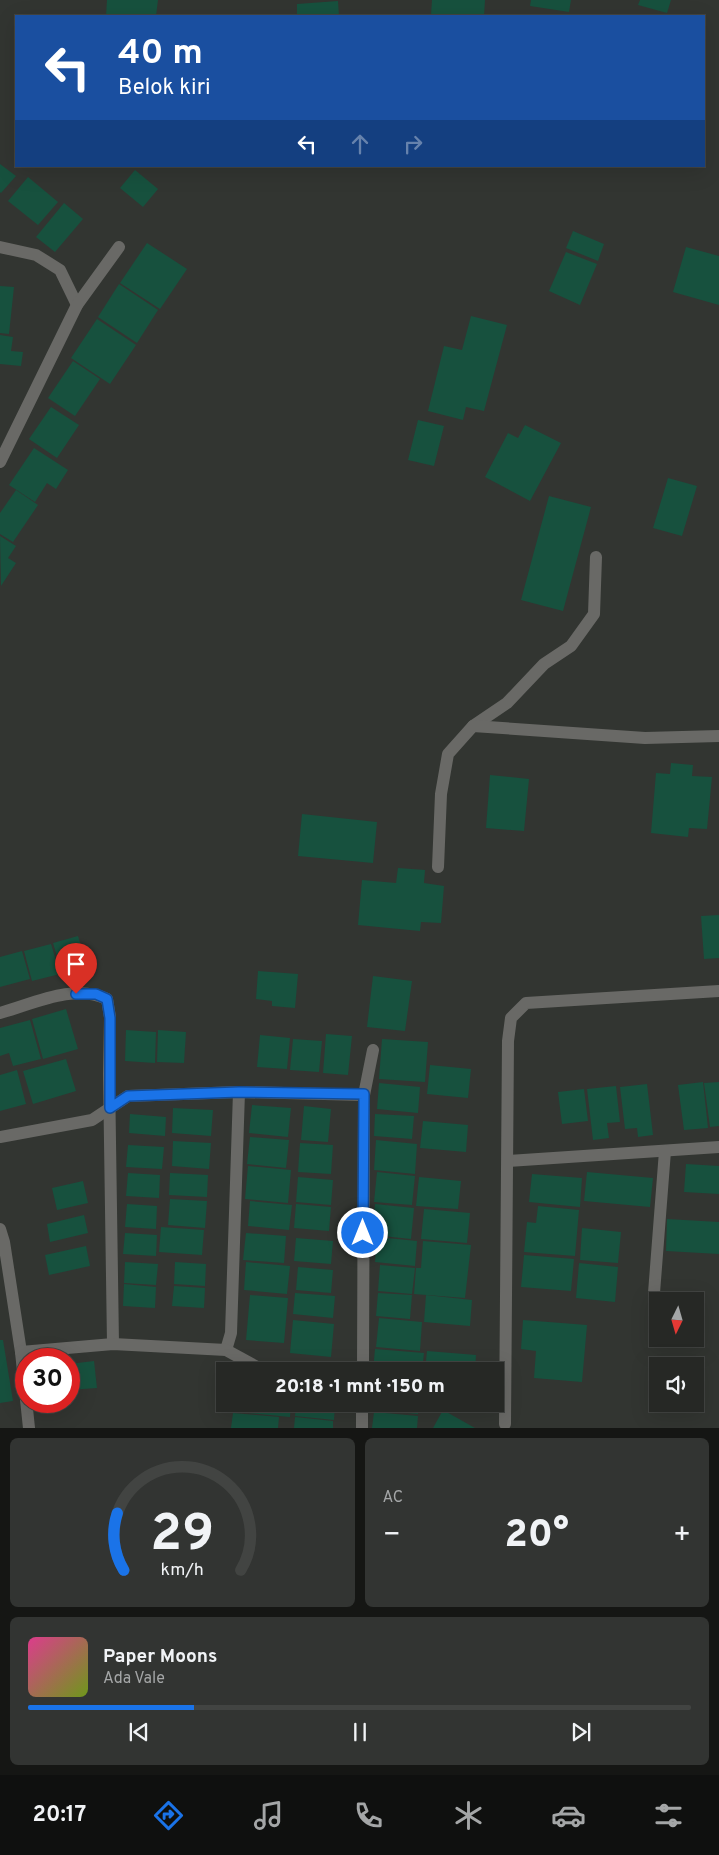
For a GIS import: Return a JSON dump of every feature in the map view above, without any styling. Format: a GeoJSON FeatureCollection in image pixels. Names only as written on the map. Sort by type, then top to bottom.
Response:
{"type":"FeatureCollection","features":[{"type":"Feature","properties":{"kind":"street"},"geometry":{"type":"LineString","coordinates":[[0,247],[36,255],[60,270],[77,305]]}},
{"type":"Feature","properties":{"kind":"street"},"geometry":{"type":"LineString","coordinates":[[0,462],[77,305],[119,247]]}},
{"type":"Feature","properties":{"kind":"street"},"geometry":{"type":"LineString","coordinates":[[438,867],[441,794],[448,754],[473,726],[507,703],[544,664],[571,646],[594,614],[596,557]]}},
{"type":"Feature","properties":{"kind":"street"},"geometry":{"type":"LineString","coordinates":[[473,726],[645,738],[719,736]]}},
{"type":"Feature","properties":{"kind":"street"},"geometry":{"type":"LineString","coordinates":[[505,1424],[508,1041],[512,1018],[526,1003],[719,991]]}},
{"type":"Feature","properties":{"kind":"street"},"geometry":{"type":"LineString","coordinates":[[0,1013],[49,998],[76,994],[96,994],[107,999],[110,1018],[113,1344]]}},
{"type":"Feature","properties":{"kind":"street"},"geometry":{"type":"LineString","coordinates":[[363,1362],[364,1094],[373,1050]]}},
{"type":"Feature","properties":{"kind":"street"},"geometry":{"type":"LineString","coordinates":[[226,1350],[231,1333],[239,1092]]}},
{"type":"Feature","properties":{"kind":"street"},"geometry":{"type":"LineString","coordinates":[[0,1137],[92,1120],[128,1096],[239,1092],[364,1094]]}},
{"type":"Feature","properties":{"kind":"street"},"geometry":{"type":"LineString","coordinates":[[508,1161],[719,1147]]}},
{"type":"Feature","properties":{"kind":"street"},"geometry":{"type":"LineString","coordinates":[[654,1292],[665,1152]]}},
{"type":"Feature","properties":{"kind":"street"},"geometry":{"type":"LineString","coordinates":[[0,1229],[4,1242],[20,1348]]}},
{"type":"Feature","properties":{"kind":"street"},"geometry":{"type":"LineString","coordinates":[[67,1348],[113,1344],[226,1350],[248,1362]]}},
{"type":"Feature","properties":{"kind":"street"},"geometry":{"type":"LineString","coordinates":[[362,1412],[362,1428]]}},
{"type":"Feature","properties":{"kind":"street"},"geometry":{"type":"LineString","coordinates":[[27,1413],[29,1428]]}},
{"type":"Feature","properties":{"kind":"building"},"geometry":{"type":"Polygon","coordinates":[[[107,0],[158,0],[156,15],[106,15],[107,0]]]}},
{"type":"Feature","properties":{"kind":"building"},"geometry":{"type":"Polygon","coordinates":[[[432,0],[485,0],[484,15],[431,15],[432,0]]]}},
{"type":"Feature","properties":{"kind":"building"},"geometry":{"type":"Polygon","coordinates":[[[531,0],[571,0],[569,12],[530,6],[531,0]]]}},
{"type":"Feature","properties":{"kind":"building"},"geometry":{"type":"Polygon","coordinates":[[[640,0],[671,0],[667,13],[638,5],[640,0]]]}},
{"type":"Feature","properties":{"kind":"building"},"geometry":{"type":"Polygon","coordinates":[[[338,1],[339,15],[297,15],[297,4],[338,1]]]}},
{"type":"Feature","properties":{"kind":"building"},"geometry":{"type":"Polygon","coordinates":[[[0,164],[16,176],[1,193],[0,192],[0,164]]]}},
{"type":"Feature","properties":{"kind":"building"},"geometry":{"type":"Polygon","coordinates":[[[135,170],[158,189],[143,207],[120,188],[135,170]]]}},
{"type":"Feature","properties":{"kind":"building"},"geometry":{"type":"Polygon","coordinates":[[[28,177],[58,202],[38,225],[8,201],[28,177]]]}},
{"type":"Feature","properties":{"kind":"building"},"geometry":{"type":"Polygon","coordinates":[[[64,203],[83,219],[55,252],[36,237],[64,203]]]}},
{"type":"Feature","properties":{"kind":"building"},"geometry":{"type":"Polygon","coordinates":[[[573,231],[604,244],[598,261],[566,248],[573,231]]]}},
{"type":"Feature","properties":{"kind":"building"},"geometry":{"type":"Polygon","coordinates":[[[147,243],[187,269],[160,309],[120,283],[147,243]]]}},
{"type":"Feature","properties":{"kind":"building"},"geometry":{"type":"Polygon","coordinates":[[[686,247],[719,256],[719,305],[673,292],[686,247]]]}},
{"type":"Feature","properties":{"kind":"building"},"geometry":{"type":"Polygon","coordinates":[[[566,252],[597,264],[580,305],[549,291],[566,252]]]}},
{"type":"Feature","properties":{"kind":"building"},"geometry":{"type":"Polygon","coordinates":[[[119,284],[158,310],[137,343],[98,317],[119,284]]]}},
{"type":"Feature","properties":{"kind":"building"},"geometry":{"type":"Polygon","coordinates":[[[0,286],[14,287],[9,334],[0,333],[0,286]]]}},
{"type":"Feature","properties":{"kind":"building"},"geometry":{"type":"Polygon","coordinates":[[[471,316],[507,325],[484,411],[466,407],[463,420],[428,411],[444,346],[462,350],[471,316]]]}},
{"type":"Feature","properties":{"kind":"building"},"geometry":{"type":"Polygon","coordinates":[[[97,319],[136,345],[110,384],[71,358],[97,319]]]}},
{"type":"Feature","properties":{"kind":"building"},"geometry":{"type":"Polygon","coordinates":[[[0,335],[13,337],[11,351],[23,352],[21,366],[0,364],[0,335]]]}},
{"type":"Feature","properties":{"kind":"building"},"geometry":{"type":"Polygon","coordinates":[[[73,361],[100,379],[75,416],[48,398],[73,361]]]}},
{"type":"Feature","properties":{"kind":"building"},"geometry":{"type":"Polygon","coordinates":[[[51,407],[79,425],[57,458],[29,439],[51,407]]]}},
{"type":"Feature","properties":{"kind":"building"},"geometry":{"type":"Polygon","coordinates":[[[418,420],[444,426],[434,466],[408,460],[418,420]]]}},
{"type":"Feature","properties":{"kind":"building"},"geometry":{"type":"Polygon","coordinates":[[[525,425],[561,443],[530,501],[485,477],[508,433],[518,438],[525,425]]]}},
{"type":"Feature","properties":{"kind":"building"},"geometry":{"type":"Polygon","coordinates":[[[34,448],[68,470],[56,489],[47,483],[35,502],[9,485],[34,448]]]}},
{"type":"Feature","properties":{"kind":"building"},"geometry":{"type":"Polygon","coordinates":[[[668,478],[697,486],[682,536],[653,528],[668,478]]]}},
{"type":"Feature","properties":{"kind":"building"},"geometry":{"type":"Polygon","coordinates":[[[16,490],[38,505],[13,542],[0,534],[0,513],[16,490]]]}},
{"type":"Feature","properties":{"kind":"building"},"geometry":{"type":"Polygon","coordinates":[[[549,496],[591,507],[563,611],[521,600],[549,496]]]}},
{"type":"Feature","properties":{"kind":"building"},"geometry":{"type":"Polygon","coordinates":[[[0,536],[16,546],[8,558],[16,563],[1,586],[0,536]]]}},
{"type":"Feature","properties":{"kind":"building"},"geometry":{"type":"Polygon","coordinates":[[[671,763],[693,765],[692,776],[712,777],[707,829],[689,828],[688,837],[651,833],[656,773],[670,774],[671,763]]]}},
{"type":"Feature","properties":{"kind":"building"},"geometry":{"type":"Polygon","coordinates":[[[490,775],[529,779],[524,831],[486,828],[490,775]]]}},
{"type":"Feature","properties":{"kind":"building"},"geometry":{"type":"Polygon","coordinates":[[[302,814],[377,822],[373,863],[298,856],[302,814]]]}},
{"type":"Feature","properties":{"kind":"building"},"geometry":{"type":"Polygon","coordinates":[[[398,868],[425,870],[424,883],[444,886],[441,923],[421,922],[420,931],[358,925],[362,880],[396,883],[398,868]]]}},
{"type":"Feature","properties":{"kind":"building"},"geometry":{"type":"Polygon","coordinates":[[[719,915],[719,958],[704,959],[701,916],[719,915]]]}},
{"type":"Feature","properties":{"kind":"building"},"geometry":{"type":"Polygon","coordinates":[[[78,936],[87,966],[62,973],[53,943],[78,936]]]}},
{"type":"Feature","properties":{"kind":"building"},"geometry":{"type":"Polygon","coordinates":[[[51,944],[60,974],[32,981],[24,951],[51,944]]]}},
{"type":"Feature","properties":{"kind":"building"},"geometry":{"type":"Polygon","coordinates":[[[22,951],[30,979],[0,987],[0,957],[22,951]]]}},
{"type":"Feature","properties":{"kind":"building"},"geometry":{"type":"Polygon","coordinates":[[[258,971],[298,974],[295,1008],[272,1006],[272,1001],[256,999],[258,971]]]}},
{"type":"Feature","properties":{"kind":"building"},"geometry":{"type":"Polygon","coordinates":[[[373,976],[412,981],[405,1031],[367,1027],[373,976]]]}},
{"type":"Feature","properties":{"kind":"building"},"geometry":{"type":"Polygon","coordinates":[[[66,1009],[78,1049],[43,1059],[32,1019],[66,1009]]]}},
{"type":"Feature","properties":{"kind":"building"},"geometry":{"type":"Polygon","coordinates":[[[30,1020],[41,1059],[13,1066],[9,1053],[0,1056],[0,1028],[30,1020]]]}},
{"type":"Feature","properties":{"kind":"building"},"geometry":{"type":"Polygon","coordinates":[[[126,1030],[156,1032],[155,1063],[125,1061],[126,1030]]]}},
{"type":"Feature","properties":{"kind":"building"},"geometry":{"type":"Polygon","coordinates":[[[158,1030],[186,1032],[184,1063],[157,1062],[158,1030]]]}},
{"type":"Feature","properties":{"kind":"building"},"geometry":{"type":"Polygon","coordinates":[[[326,1034],[352,1036],[348,1075],[323,1073],[326,1034]]]}},
{"type":"Feature","properties":{"kind":"building"},"geometry":{"type":"Polygon","coordinates":[[[260,1035],[290,1038],[287,1069],[257,1067],[260,1035]]]}},
{"type":"Feature","properties":{"kind":"building"},"geometry":{"type":"Polygon","coordinates":[[[293,1039],[322,1041],[319,1072],[290,1070],[293,1039]]]}},
{"type":"Feature","properties":{"kind":"building"},"geometry":{"type":"Polygon","coordinates":[[[382,1039],[428,1042],[425,1082],[379,1079],[382,1039]]]}},
{"type":"Feature","properties":{"kind":"building"},"geometry":{"type":"Polygon","coordinates":[[[66,1059],[76,1091],[33,1104],[23,1071],[66,1059]]]}},
{"type":"Feature","properties":{"kind":"building"},"geometry":{"type":"Polygon","coordinates":[[[430,1065],[471,1069],[468,1098],[427,1094],[430,1065]]]}},
{"type":"Feature","properties":{"kind":"building"},"geometry":{"type":"Polygon","coordinates":[[[17,1070],[26,1104],[0,1111],[0,1075],[17,1070]]]}},
{"type":"Feature","properties":{"kind":"building"},"geometry":{"type":"Polygon","coordinates":[[[703,1082],[708,1128],[684,1130],[678,1085],[703,1082]]]}},
{"type":"Feature","properties":{"kind":"building"},"geometry":{"type":"Polygon","coordinates":[[[719,1082],[719,1126],[710,1127],[704,1083],[719,1082]]]}},
{"type":"Feature","properties":{"kind":"building"},"geometry":{"type":"Polygon","coordinates":[[[379,1083],[420,1087],[418,1113],[377,1109],[379,1083]]]}},
{"type":"Feature","properties":{"kind":"building"},"geometry":{"type":"Polygon","coordinates":[[[647,1084],[653,1135],[638,1137],[637,1128],[625,1129],[620,1087],[647,1084]]]}},
{"type":"Feature","properties":{"kind":"building"},"geometry":{"type":"Polygon","coordinates":[[[616,1086],[620,1122],[607,1123],[609,1138],[593,1140],[587,1089],[616,1086]]]}},
{"type":"Feature","properties":{"kind":"building"},"geometry":{"type":"Polygon","coordinates":[[[584,1089],[588,1121],[562,1124],[558,1092],[584,1089]]]}},
{"type":"Feature","properties":{"kind":"building"},"geometry":{"type":"Polygon","coordinates":[[[252,1105],[291,1108],[288,1137],[249,1133],[252,1105]]]}},
{"type":"Feature","properties":{"kind":"building"},"geometry":{"type":"Polygon","coordinates":[[[304,1106],[331,1109],[328,1142],[301,1140],[304,1106]]]}},
{"type":"Feature","properties":{"kind":"building"},"geometry":{"type":"Polygon","coordinates":[[[173,1108],[213,1110],[211,1136],[172,1133],[173,1108]]]}},
{"type":"Feature","properties":{"kind":"building"},"geometry":{"type":"Polygon","coordinates":[[[130,1114],[166,1117],[165,1136],[129,1133],[130,1114]]]}},
{"type":"Feature","properties":{"kind":"building"},"geometry":{"type":"Polygon","coordinates":[[[375,1114],[414,1116],[412,1139],[374,1136],[375,1114]]]}},
{"type":"Feature","properties":{"kind":"building"},"geometry":{"type":"Polygon","coordinates":[[[423,1121],[468,1125],[466,1152],[420,1148],[423,1121]]]}},
{"type":"Feature","properties":{"kind":"building"},"geometry":{"type":"Polygon","coordinates":[[[250,1137],[289,1140],[286,1168],[247,1164],[250,1137]]]}},
{"type":"Feature","properties":{"kind":"building"},"geometry":{"type":"Polygon","coordinates":[[[376,1140],[417,1144],[415,1174],[374,1170],[376,1140]]]}},
{"type":"Feature","properties":{"kind":"building"},"geometry":{"type":"Polygon","coordinates":[[[173,1141],[211,1143],[209,1169],[172,1166],[173,1141]]]}},
{"type":"Feature","properties":{"kind":"building"},"geometry":{"type":"Polygon","coordinates":[[[300,1143],[333,1145],[331,1174],[298,1172],[300,1143]]]}},
{"type":"Feature","properties":{"kind":"building"},"geometry":{"type":"Polygon","coordinates":[[[128,1145],[164,1147],[162,1169],[126,1167],[128,1145]]]}},
{"type":"Feature","properties":{"kind":"building"},"geometry":{"type":"Polygon","coordinates":[[[686,1164],[719,1166],[719,1194],[684,1192],[686,1164]]]}},
{"type":"Feature","properties":{"kind":"building"},"geometry":{"type":"Polygon","coordinates":[[[248,1166],[291,1170],[288,1203],[245,1199],[248,1166]]]}},
{"type":"Feature","properties":{"kind":"building"},"geometry":{"type":"Polygon","coordinates":[[[377,1172],[415,1176],[412,1205],[374,1202],[377,1172]]]}},
{"type":"Feature","properties":{"kind":"building"},"geometry":{"type":"Polygon","coordinates":[[[587,1172],[653,1178],[650,1207],[584,1201],[587,1172]]]}},
{"type":"Feature","properties":{"kind":"building"},"geometry":{"type":"Polygon","coordinates":[[[128,1173],[160,1175],[159,1198],[126,1196],[128,1173]]]}},
{"type":"Feature","properties":{"kind":"building"},"geometry":{"type":"Polygon","coordinates":[[[170,1173],[208,1175],[207,1197],[169,1195],[170,1173]]]}},
{"type":"Feature","properties":{"kind":"building"},"geometry":{"type":"Polygon","coordinates":[[[532,1174],[582,1178],[580,1207],[529,1202],[532,1174]]]}},
{"type":"Feature","properties":{"kind":"building"},"geometry":{"type":"Polygon","coordinates":[[[298,1177],[333,1180],[331,1205],[296,1202],[298,1177]]]}},
{"type":"Feature","properties":{"kind":"building"},"geometry":{"type":"Polygon","coordinates":[[[419,1177],[461,1181],[458,1209],[416,1206],[419,1177]]]}},
{"type":"Feature","properties":{"kind":"building"},"geometry":{"type":"Polygon","coordinates":[[[83,1181],[88,1203],[57,1210],[52,1188],[83,1181]]]}},
{"type":"Feature","properties":{"kind":"building"},"geometry":{"type":"Polygon","coordinates":[[[170,1199],[207,1201],[205,1228],[168,1225],[170,1199]]]}},
{"type":"Feature","properties":{"kind":"building"},"geometry":{"type":"Polygon","coordinates":[[[250,1201],[292,1205],[289,1230],[248,1226],[250,1201]]]}},
{"type":"Feature","properties":{"kind":"building"},"geometry":{"type":"Polygon","coordinates":[[[127,1204],[157,1206],[156,1229],[125,1227],[127,1204]]]}},
{"type":"Feature","properties":{"kind":"building"},"geometry":{"type":"Polygon","coordinates":[[[296,1204],[331,1207],[329,1231],[294,1228],[296,1204]]]}},
{"type":"Feature","properties":{"kind":"building"},"geometry":{"type":"Polygon","coordinates":[[[375,1204],[414,1208],[411,1239],[372,1235],[375,1204]]]}},
{"type":"Feature","properties":{"kind":"building"},"geometry":{"type":"Polygon","coordinates":[[[538,1206],[579,1210],[575,1256],[524,1252],[527,1222],[536,1223],[538,1206]]]}},
{"type":"Feature","properties":{"kind":"building"},"geometry":{"type":"Polygon","coordinates":[[[424,1209],[470,1213],[467,1243],[421,1239],[424,1209]]]}},
{"type":"Feature","properties":{"kind":"building"},"geometry":{"type":"Polygon","coordinates":[[[84,1215],[88,1233],[50,1242],[47,1224],[84,1215]]]}},
{"type":"Feature","properties":{"kind":"building"},"geometry":{"type":"Polygon","coordinates":[[[667,1219],[719,1222],[719,1254],[666,1251],[667,1219]]]}},
{"type":"Feature","properties":{"kind":"building"},"geometry":{"type":"Polygon","coordinates":[[[161,1227],[204,1230],[202,1255],[159,1252],[161,1227]]]}},
{"type":"Feature","properties":{"kind":"building"},"geometry":{"type":"Polygon","coordinates":[[[582,1228],[621,1232],[618,1263],[580,1260],[582,1228]]]}},
{"type":"Feature","properties":{"kind":"building"},"geometry":{"type":"Polygon","coordinates":[[[125,1233],[157,1235],[156,1256],[123,1254],[125,1233]]]}},
{"type":"Feature","properties":{"kind":"building"},"geometry":{"type":"Polygon","coordinates":[[[246,1233],[286,1236],[284,1263],[243,1260],[246,1233]]]}},
{"type":"Feature","properties":{"kind":"building"},"geometry":{"type":"Polygon","coordinates":[[[377,1237],[417,1241],[415,1266],[375,1262],[377,1237]]]}},
{"type":"Feature","properties":{"kind":"building"},"geometry":{"type":"Polygon","coordinates":[[[296,1238],[333,1241],[331,1264],[294,1261],[296,1238]]]}},
{"type":"Feature","properties":{"kind":"building"},"geometry":{"type":"Polygon","coordinates":[[[423,1241],[471,1245],[465,1298],[414,1294],[416,1268],[421,1268],[423,1241]]]}},
{"type":"Feature","properties":{"kind":"building"},"geometry":{"type":"Polygon","coordinates":[[[86,1246],[90,1266],[49,1275],[45,1255],[86,1246]]]}},
{"type":"Feature","properties":{"kind":"building"},"geometry":{"type":"Polygon","coordinates":[[[524,1255],[574,1259],[571,1291],[521,1287],[524,1255]]]}},
{"type":"Feature","properties":{"kind":"building"},"geometry":{"type":"Polygon","coordinates":[[[125,1262],[158,1264],[156,1285],[124,1283],[125,1262]]]}},
{"type":"Feature","properties":{"kind":"building"},"geometry":{"type":"Polygon","coordinates":[[[175,1262],[206,1264],[205,1286],[174,1284],[175,1262]]]}},
{"type":"Feature","properties":{"kind":"building"},"geometry":{"type":"Polygon","coordinates":[[[246,1262],[290,1266],[287,1294],[244,1290],[246,1262]]]}},
{"type":"Feature","properties":{"kind":"building"},"geometry":{"type":"Polygon","coordinates":[[[579,1263],[618,1267],[615,1302],[576,1298],[579,1263]]]}},
{"type":"Feature","properties":{"kind":"building"},"geometry":{"type":"Polygon","coordinates":[[[380,1265],[415,1268],[412,1294],[378,1291],[380,1265]]]}},
{"type":"Feature","properties":{"kind":"building"},"geometry":{"type":"Polygon","coordinates":[[[298,1267],[333,1270],[331,1293],[296,1290],[298,1267]]]}},
{"type":"Feature","properties":{"kind":"building"},"geometry":{"type":"Polygon","coordinates":[[[124,1284],[156,1287],[155,1308],[123,1306],[124,1284]]]}},
{"type":"Feature","properties":{"kind":"building"},"geometry":{"type":"Polygon","coordinates":[[[174,1286],[205,1288],[204,1308],[172,1306],[174,1286]]]}},
{"type":"Feature","properties":{"kind":"building"},"geometry":{"type":"Polygon","coordinates":[[[295,1293],[335,1296],[333,1318],[293,1314],[295,1293]]]}},
{"type":"Feature","properties":{"kind":"building"},"geometry":{"type":"Polygon","coordinates":[[[378,1293],[412,1295],[410,1319],[376,1316],[378,1293]]]}},
{"type":"Feature","properties":{"kind":"building"},"geometry":{"type":"Polygon","coordinates":[[[250,1295],[288,1298],[284,1343],[246,1340],[250,1295]]]}},
{"type":"Feature","properties":{"kind":"building"},"geometry":{"type":"Polygon","coordinates":[[[426,1295],[472,1300],[470,1326],[424,1322],[426,1295]]]}},
{"type":"Feature","properties":{"kind":"building"},"geometry":{"type":"Polygon","coordinates":[[[379,1318],[422,1322],[420,1351],[376,1347],[379,1318]]]}},
{"type":"Feature","properties":{"kind":"building"},"geometry":{"type":"Polygon","coordinates":[[[293,1320],[334,1324],[331,1357],[290,1353],[293,1320]]]}},
{"type":"Feature","properties":{"kind":"building"},"geometry":{"type":"Polygon","coordinates":[[[523,1320],[587,1325],[582,1382],[534,1378],[536,1351],[521,1349],[523,1320]]]}},
{"type":"Feature","properties":{"kind":"building"},"geometry":{"type":"Polygon","coordinates":[[[0,1340],[3,1340],[13,1401],[0,1403],[0,1340]]]}},
{"type":"Feature","properties":{"kind":"building"},"geometry":{"type":"Polygon","coordinates":[[[375,1349],[424,1353],[423,1362],[374,1362],[375,1349]]]}},
{"type":"Feature","properties":{"kind":"building"},"geometry":{"type":"Polygon","coordinates":[[[427,1351],[476,1355],[476,1362],[426,1362],[427,1351]]]}},
{"type":"Feature","properties":{"kind":"building"},"geometry":{"type":"Polygon","coordinates":[[[94,1361],[97,1388],[80,1389],[80,1363],[94,1361]]]}},
{"type":"Feature","properties":{"kind":"building"},"geometry":{"type":"Polygon","coordinates":[[[238,1412],[290,1412],[290,1417],[238,1412]]]}},
{"type":"Feature","properties":{"kind":"building"},"geometry":{"type":"Polygon","coordinates":[[[295,1412],[334,1412],[334,1420],[295,1416],[295,1412]]]}},
{"type":"Feature","properties":{"kind":"building"},"geometry":{"type":"Polygon","coordinates":[[[374,1412],[418,1416],[417,1428],[372,1428],[374,1412]]]}},
{"type":"Feature","properties":{"kind":"building"},"geometry":{"type":"Polygon","coordinates":[[[396,1412],[418,1412],[418,1414],[396,1412]]]}},
{"type":"Feature","properties":{"kind":"building"},"geometry":{"type":"Polygon","coordinates":[[[442,1412],[447,1412],[475,1428],[433,1428],[442,1412]]]}},
{"type":"Feature","properties":{"kind":"building"},"geometry":{"type":"Polygon","coordinates":[[[233,1413],[279,1417],[278,1428],[231,1428],[233,1413]]]}},
{"type":"Feature","properties":{"kind":"building"},"geometry":{"type":"Polygon","coordinates":[[[295,1417],[333,1421],[333,1428],[294,1428],[295,1417]]]}},
{"type":"Feature","properties":{"kind":"route"},"geometry":{"type":"LineString","coordinates":[[76,994],[96,994],[107,999],[110,1018],[110,1108],[128,1096],[239,1092],[364,1094],[363,1233]]}}]}
